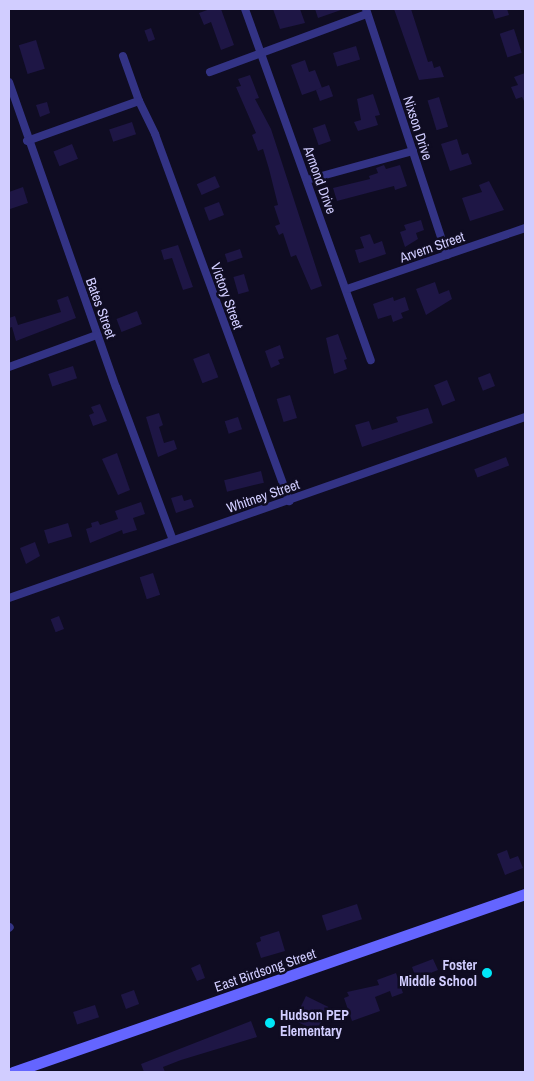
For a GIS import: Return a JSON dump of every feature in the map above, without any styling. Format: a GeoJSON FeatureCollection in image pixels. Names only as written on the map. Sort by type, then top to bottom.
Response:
{"type":"FeatureCollection","features":[{"type":"Feature","properties":{"kind":"street","name":"Armond Drive"},"geometry":{"type":"LineString","coordinates":[[245,9],[371,360]]}},
{"type":"Feature","properties":{"kind":"street"},"geometry":{"type":"LineString","coordinates":[[210,72],[367,12]]}},
{"type":"Feature","properties":{"kind":"street","name":"Nixson Drive"},"geometry":{"type":"LineString","coordinates":[[367,12],[447,255]]}},
{"type":"Feature","properties":{"kind":"street","name":"Victory Street"},"geometry":{"type":"LineString","coordinates":[[123,56],[139,101],[155,134],[289,500]]}},
{"type":"Feature","properties":{"kind":"street","name":"Bates Street"},"geometry":{"type":"LineString","coordinates":[[9,82],[27,141],[174,540]]}},
{"type":"Feature","properties":{"kind":"street"},"geometry":{"type":"LineString","coordinates":[[27,141],[139,101]]}},
{"type":"Feature","properties":{"kind":"street"},"geometry":{"type":"LineString","coordinates":[[307,180],[413,151]]}},
{"type":"Feature","properties":{"kind":"street","name":"Arvern Street"},"geometry":{"type":"LineString","coordinates":[[346,289],[525,228]]}},
{"type":"Feature","properties":{"kind":"street"},"geometry":{"type":"LineString","coordinates":[[9,367],[97,335]]}},
{"type":"Feature","properties":{"kind":"street","name":"Whitney Street"},"geometry":{"type":"LineString","coordinates":[[9,598],[525,417]]}},
{"type":"Feature","properties":{"kind":"street","name":"East Birdsong Street"},"geometry":{"type":"LineString","coordinates":[[13,1072],[525,894]]}},
{"type":"Feature","properties":{"kind":"building"},"geometry":{"type":"Polygon","coordinates":[[[210,9],[221,9],[234,45],[221,50],[211,22],[204,25],[199,13],[210,9]]]}},
{"type":"Feature","properties":{"kind":"building"},"geometry":{"type":"Polygon","coordinates":[[[273,9],[300,9],[305,23],[280,29],[273,9]]]}},
{"type":"Feature","properties":{"kind":"building"},"geometry":{"type":"Polygon","coordinates":[[[315,9],[341,9],[341,10],[318,18],[315,9]]]}},
{"type":"Feature","properties":{"kind":"building"},"geometry":{"type":"Polygon","coordinates":[[[394,9],[411,9],[428,62],[432,61],[434,68],[440,66],[444,77],[419,80],[394,9]]]}},
{"type":"Feature","properties":{"kind":"building"},"geometry":{"type":"Polygon","coordinates":[[[492,9],[507,9],[509,15],[495,19],[492,9]]]}},
{"type":"Feature","properties":{"kind":"building"},"geometry":{"type":"Polygon","coordinates":[[[151,28],[155,39],[149,42],[144,30],[151,28]]]}},
{"type":"Feature","properties":{"kind":"building"},"geometry":{"type":"Polygon","coordinates":[[[514,29],[522,53],[507,57],[500,34],[514,29]]]}},
{"type":"Feature","properties":{"kind":"building"},"geometry":{"type":"Polygon","coordinates":[[[36,40],[45,69],[28,74],[19,45],[36,40]]]}},
{"type":"Feature","properties":{"kind":"building"},"geometry":{"type":"Polygon","coordinates":[[[356,46],[360,59],[337,66],[333,53],[356,46]]]}},
{"type":"Feature","properties":{"kind":"building"},"geometry":{"type":"Polygon","coordinates":[[[305,60],[309,72],[315,70],[322,88],[302,95],[291,65],[305,60]]]}},
{"type":"Feature","properties":{"kind":"building"},"geometry":{"type":"Polygon","coordinates":[[[525,73],[525,103],[522,97],[516,99],[511,87],[518,85],[514,77],[525,73]]]}},
{"type":"Feature","properties":{"kind":"building"},"geometry":{"type":"Polygon","coordinates":[[[250,75],[259,98],[255,99],[271,129],[322,286],[311,290],[296,255],[291,257],[283,233],[279,235],[275,226],[280,224],[274,206],[278,205],[269,169],[263,149],[258,151],[252,135],[256,133],[236,87],[241,86],[238,79],[250,75]]]}},
{"type":"Feature","properties":{"kind":"building"},"geometry":{"type":"Polygon","coordinates":[[[329,85],[333,96],[320,101],[316,90],[329,85]]]}},
{"type":"Feature","properties":{"kind":"building"},"geometry":{"type":"Polygon","coordinates":[[[373,94],[380,115],[375,116],[378,125],[358,131],[354,122],[361,120],[357,99],[373,94]]]}},
{"type":"Feature","properties":{"kind":"building"},"geometry":{"type":"Polygon","coordinates":[[[439,97],[448,127],[437,130],[428,101],[439,97]]]}},
{"type":"Feature","properties":{"kind":"building"},"geometry":{"type":"Polygon","coordinates":[[[47,102],[50,113],[40,117],[36,105],[47,102]]]}},
{"type":"Feature","properties":{"kind":"building"},"geometry":{"type":"Polygon","coordinates":[[[132,122],[136,134],[113,142],[109,129],[132,122]]]}},
{"type":"Feature","properties":{"kind":"building"},"geometry":{"type":"Polygon","coordinates":[[[325,124],[331,141],[319,145],[313,128],[325,124]]]}},
{"type":"Feature","properties":{"kind":"building"},"geometry":{"type":"Polygon","coordinates":[[[457,139],[462,155],[468,153],[472,164],[450,171],[441,144],[457,139]]]}},
{"type":"Feature","properties":{"kind":"building"},"geometry":{"type":"Polygon","coordinates":[[[72,144],[78,159],[59,166],[53,151],[72,144]]]}},
{"type":"Feature","properties":{"kind":"building"},"geometry":{"type":"Polygon","coordinates":[[[384,165],[386,169],[400,165],[407,186],[395,190],[394,186],[337,201],[333,188],[370,179],[369,176],[378,173],[376,168],[384,165]]]}},
{"type":"Feature","properties":{"kind":"building"},"geometry":{"type":"Polygon","coordinates":[[[215,176],[220,187],[202,195],[197,184],[215,176]]]}},
{"type":"Feature","properties":{"kind":"building"},"geometry":{"type":"Polygon","coordinates":[[[489,181],[504,210],[470,221],[462,198],[482,192],[479,185],[489,181]]]}},
{"type":"Feature","properties":{"kind":"building"},"geometry":{"type":"Polygon","coordinates":[[[23,187],[28,203],[10,209],[9,192],[23,187]]]}},
{"type":"Feature","properties":{"kind":"building"},"geometry":{"type":"Polygon","coordinates":[[[219,202],[224,215],[209,221],[204,208],[219,202]]]}},
{"type":"Feature","properties":{"kind":"building"},"geometry":{"type":"Polygon","coordinates":[[[421,220],[424,230],[416,233],[418,239],[405,247],[400,232],[406,230],[404,225],[421,220]]]}},
{"type":"Feature","properties":{"kind":"building"},"geometry":{"type":"Polygon","coordinates":[[[370,234],[374,244],[382,241],[386,254],[359,263],[355,250],[364,248],[360,237],[370,234]]]}},
{"type":"Feature","properties":{"kind":"building"},"geometry":{"type":"Polygon","coordinates":[[[178,245],[193,287],[183,290],[172,258],[164,260],[161,250],[178,245]]]}},
{"type":"Feature","properties":{"kind":"building"},"geometry":{"type":"Polygon","coordinates":[[[240,249],[243,258],[228,263],[225,254],[240,249]]]}},
{"type":"Feature","properties":{"kind":"building"},"geometry":{"type":"Polygon","coordinates":[[[244,274],[249,291],[238,294],[233,277],[244,274]]]}},
{"type":"Feature","properties":{"kind":"building"},"geometry":{"type":"Polygon","coordinates":[[[435,282],[439,294],[449,290],[452,299],[426,315],[416,289],[435,282]]]}},
{"type":"Feature","properties":{"kind":"building"},"geometry":{"type":"Polygon","coordinates":[[[68,296],[76,318],[16,341],[12,327],[9,328],[9,318],[15,316],[18,325],[61,312],[57,300],[68,296]]]}},
{"type":"Feature","properties":{"kind":"building"},"geometry":{"type":"Polygon","coordinates":[[[393,297],[394,301],[405,297],[409,310],[401,313],[403,318],[393,322],[391,315],[378,319],[373,304],[393,297]]]}},
{"type":"Feature","properties":{"kind":"building"},"geometry":{"type":"Polygon","coordinates":[[[137,311],[142,324],[121,332],[116,319],[137,311]]]}},
{"type":"Feature","properties":{"kind":"building"},"geometry":{"type":"Polygon","coordinates":[[[338,334],[347,359],[344,360],[347,369],[334,374],[326,338],[338,334]]]}},
{"type":"Feature","properties":{"kind":"building"},"geometry":{"type":"Polygon","coordinates":[[[280,345],[284,358],[278,360],[280,364],[271,368],[265,351],[280,345]]]}},
{"type":"Feature","properties":{"kind":"building"},"geometry":{"type":"Polygon","coordinates":[[[209,353],[218,377],[202,383],[193,359],[209,353]]]}},
{"type":"Feature","properties":{"kind":"building"},"geometry":{"type":"Polygon","coordinates":[[[73,366],[77,378],[52,386],[48,374],[73,366]]]}},
{"type":"Feature","properties":{"kind":"building"},"geometry":{"type":"Polygon","coordinates":[[[490,373],[495,386],[483,391],[478,378],[490,373]]]}},
{"type":"Feature","properties":{"kind":"building"},"geometry":{"type":"Polygon","coordinates":[[[447,380],[455,400],[442,406],[434,385],[447,380]]]}},
{"type":"Feature","properties":{"kind":"building"},"geometry":{"type":"Polygon","coordinates":[[[290,395],[297,418],[284,422],[277,399],[290,395]]]}},
{"type":"Feature","properties":{"kind":"building"},"geometry":{"type":"Polygon","coordinates":[[[100,404],[107,421],[93,426],[89,415],[94,413],[91,407],[100,404]]]}},
{"type":"Feature","properties":{"kind":"building"},"geometry":{"type":"Polygon","coordinates":[[[428,408],[433,423],[362,447],[355,425],[369,421],[372,430],[398,422],[396,417],[428,408]]]}},
{"type":"Feature","properties":{"kind":"building"},"geometry":{"type":"Polygon","coordinates":[[[159,413],[163,425],[159,427],[164,443],[174,440],[177,449],[158,457],[146,417],[159,413]]]}},
{"type":"Feature","properties":{"kind":"building"},"geometry":{"type":"Polygon","coordinates":[[[238,417],[242,429],[229,434],[225,421],[238,417]]]}},
{"type":"Feature","properties":{"kind":"building"},"geometry":{"type":"Polygon","coordinates":[[[117,453],[130,490],[118,495],[102,459],[117,453]]]}},
{"type":"Feature","properties":{"kind":"building"},"geometry":{"type":"Polygon","coordinates":[[[506,457],[509,465],[477,478],[474,469],[506,457]]]}},
{"type":"Feature","properties":{"kind":"building"},"geometry":{"type":"Polygon","coordinates":[[[261,471],[264,483],[227,492],[224,480],[261,471]]]}},
{"type":"Feature","properties":{"kind":"building"},"geometry":{"type":"Polygon","coordinates":[[[182,495],[184,501],[191,499],[194,507],[176,513],[171,498],[182,495]]]}},
{"type":"Feature","properties":{"kind":"building"},"geometry":{"type":"Polygon","coordinates":[[[141,502],[145,514],[133,518],[137,530],[123,534],[122,530],[90,543],[86,529],[92,527],[91,523],[98,521],[100,525],[118,519],[115,511],[141,502]]]}},
{"type":"Feature","properties":{"kind":"building"},"geometry":{"type":"Polygon","coordinates":[[[68,523],[72,536],[48,544],[44,530],[68,523]]]}},
{"type":"Feature","properties":{"kind":"building"},"geometry":{"type":"Polygon","coordinates":[[[35,542],[40,556],[26,564],[20,548],[35,542]]]}},
{"type":"Feature","properties":{"kind":"building"},"geometry":{"type":"Polygon","coordinates":[[[153,573],[160,595],[147,599],[140,577],[153,573]]]}},
{"type":"Feature","properties":{"kind":"building"},"geometry":{"type":"Polygon","coordinates":[[[59,616],[64,629],[56,632],[51,619],[59,616]]]}},
{"type":"Feature","properties":{"kind":"building"},"geometry":{"type":"Polygon","coordinates":[[[507,850],[510,859],[518,856],[523,868],[505,875],[497,854],[507,850]]]}},
{"type":"Feature","properties":{"kind":"building"},"geometry":{"type":"Polygon","coordinates":[[[357,904],[362,919],[327,931],[322,915],[357,904]]]}},
{"type":"Feature","properties":{"kind":"building"},"geometry":{"type":"Polygon","coordinates":[[[279,931],[285,951],[261,958],[256,943],[261,941],[260,937],[279,931]]]}},
{"type":"Feature","properties":{"kind":"building"},"geometry":{"type":"Polygon","coordinates":[[[433,959],[438,970],[428,974],[431,982],[419,986],[412,967],[433,959]]]}},
{"type":"Feature","properties":{"kind":"building"},"geometry":{"type":"Polygon","coordinates":[[[200,964],[205,978],[197,981],[191,968],[200,964]]]}},
{"type":"Feature","properties":{"kind":"building"},"geometry":{"type":"Polygon","coordinates":[[[396,973],[403,993],[392,997],[390,991],[375,997],[380,1011],[352,1021],[344,998],[349,996],[347,992],[379,985],[377,980],[396,973]]]}},
{"type":"Feature","properties":{"kind":"building"},"geometry":{"type":"Polygon","coordinates":[[[134,990],[139,1004],[126,1009],[121,995],[134,990]]]}},
{"type":"Feature","properties":{"kind":"building"},"geometry":{"type":"Polygon","coordinates":[[[306,996],[328,1007],[317,1031],[294,1020],[306,996]]]}},
{"type":"Feature","properties":{"kind":"building"},"geometry":{"type":"Polygon","coordinates":[[[95,1005],[99,1017],[77,1024],[73,1012],[95,1005]]]}},
{"type":"Feature","properties":{"kind":"building"},"geometry":{"type":"Polygon","coordinates":[[[251,1021],[257,1037],[181,1060],[163,1067],[165,1072],[144,1072],[141,1064],[251,1021]]]}},
{"type":"Feature","properties":{"kind":"place","name":"Foster Middle School"},"geometry":{"type":"Point","coordinates":[487,973]}},
{"type":"Feature","properties":{"kind":"place","name":"Hudson PEP Elementary"},"geometry":{"type":"Point","coordinates":[270,1023]}}]}
